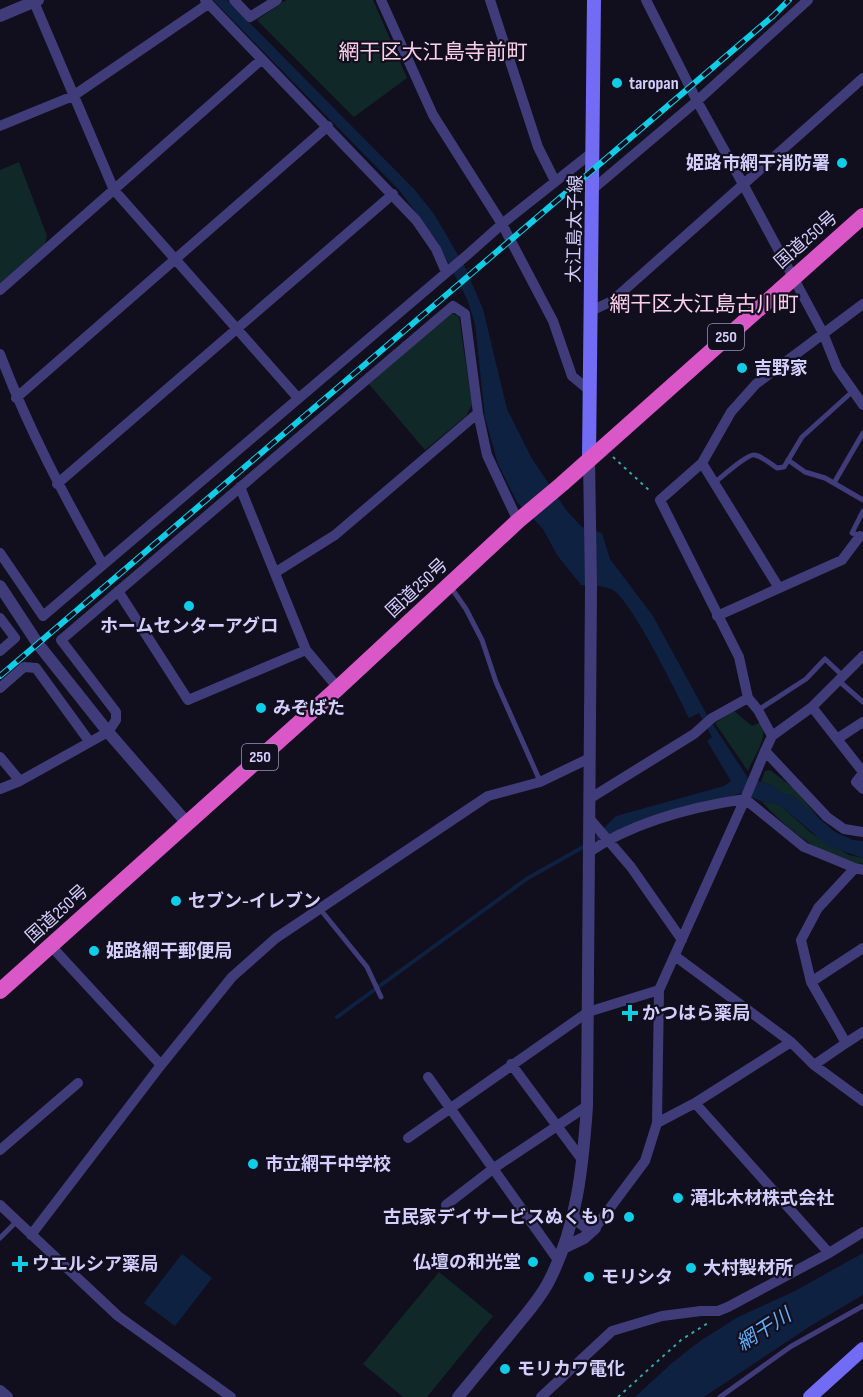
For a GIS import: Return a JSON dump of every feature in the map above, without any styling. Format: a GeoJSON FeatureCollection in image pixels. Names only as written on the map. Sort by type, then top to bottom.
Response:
{"type":"FeatureCollection","features":[{"type":"Feature","properties":{"kind":"highway","name":"国道250号"},"geometry":{"type":"LineString","coordinates":[[0,991],[338,688],[518,521],[863,216]]}},
{"type":"Feature","properties":{"kind":"main road","name":"大江島太子線"},"geometry":{"type":"LineString","coordinates":[[589,458],[594,0]]}},
{"type":"Feature","properties":{"kind":"main road"},"geometry":{"type":"LineString","coordinates":[[810,1397],[863,1349]]}},
{"type":"Feature","properties":{"kind":"street"},"geometry":{"type":"LineString","coordinates":[[234,0],[250,17],[276,0]]}},
{"type":"Feature","properties":{"kind":"street"},"geometry":{"type":"LineString","coordinates":[[381,0],[433,114],[502,224],[553,321],[572,376],[590,391]]}},
{"type":"Feature","properties":{"kind":"street"},"geometry":{"type":"LineString","coordinates":[[490,0],[538,147],[555,181]]}},
{"type":"Feature","properties":{"kind":"street"},"geometry":{"type":"LineString","coordinates":[[646,0],[697,101],[823,333],[837,368],[863,405]]}},
{"type":"Feature","properties":{"kind":"street"},"geometry":{"type":"LineString","coordinates":[[593,189],[697,101],[808,0]]}},
{"type":"Feature","properties":{"kind":"street"},"geometry":{"type":"LineString","coordinates":[[0,16],[36,1],[73,96],[114,190],[298,398]]}},
{"type":"Feature","properties":{"kind":"street"},"geometry":{"type":"LineString","coordinates":[[0,126],[73,96],[207,2],[393,194],[416,220],[436,249],[447,272]]}},
{"type":"Feature","properties":{"kind":"street"},"geometry":{"type":"LineString","coordinates":[[0,290],[261,60]]}},
{"type":"Feature","properties":{"kind":"street"},"geometry":{"type":"LineString","coordinates":[[591,311],[612,301],[863,78]]}},
{"type":"Feature","properties":{"kind":"street"},"geometry":{"type":"LineString","coordinates":[[16,398],[328,126]]}},
{"type":"Feature","properties":{"kind":"street"},"geometry":{"type":"LineString","coordinates":[[0,553],[43,616],[502,224],[594,151]]}},
{"type":"Feature","properties":{"kind":"street"},"geometry":{"type":"LineString","coordinates":[[57,484],[393,194]]}},
{"type":"Feature","properties":{"kind":"street"},"geometry":{"type":"LineString","coordinates":[[772,736],[758,710],[748,698],[738,657],[660,500],[702,463],[731,412],[756,384],[863,304]]}},
{"type":"Feature","properties":{"kind":"street"},"geometry":{"type":"LineString","coordinates":[[0,789],[20,781],[108,732],[116,720],[116,712],[61,640],[453,306],[465,314],[478,413],[487,455],[518,521]]}},
{"type":"Feature","properties":{"kind":"street"},"geometry":{"type":"LineString","coordinates":[[0,354],[16,398],[57,484],[103,565]]}},
{"type":"Feature","properties":{"kind":"street"},"geometry":{"type":"LineString","coordinates":[[276,572],[335,535],[478,413]]}},
{"type":"Feature","properties":{"kind":"street"},"geometry":{"type":"LineString","coordinates":[[458,1397],[535,1303],[549,1282],[573,1217],[583,1161],[587,1106],[589,852],[593,826],[589,799],[591,588],[589,458]]}},
{"type":"Feature","properties":{"kind":"street"},"geometry":{"type":"LineString","coordinates":[[702,463],[779,588]]}},
{"type":"Feature","properties":{"kind":"street"},"geometry":{"type":"LineString","coordinates":[[240,487],[306,650],[338,688]]}},
{"type":"Feature","properties":{"kind":"street"},"geometry":{"type":"LineString","coordinates":[[717,616],[842,560],[862,536]]}},
{"type":"Feature","properties":{"kind":"street"},"geometry":{"type":"LineString","coordinates":[[0,586],[38,644],[108,732],[187,823]]}},
{"type":"Feature","properties":{"kind":"street"},"geometry":{"type":"LineString","coordinates":[[118,591],[188,700],[306,650]]}},
{"type":"Feature","properties":{"kind":"street"},"geometry":{"type":"LineString","coordinates":[[0,618],[15,638],[0,651]]}},
{"type":"Feature","properties":{"kind":"street"},"geometry":{"type":"LineString","coordinates":[[563,1248],[584,1238],[595,1228],[645,1161],[657,1123],[659,990],[772,736],[812,706],[863,656]]}},
{"type":"Feature","properties":{"kind":"street"},"geometry":{"type":"LineString","coordinates":[[0,688],[24,667],[36,668],[89,741]]}},
{"type":"Feature","properties":{"kind":"street"},"geometry":{"type":"LineString","coordinates":[[589,799],[694,734],[708,721],[748,698]]}},
{"type":"Feature","properties":{"kind":"street"},"geometry":{"type":"LineString","coordinates":[[812,706],[863,772],[856,782],[863,789]]}},
{"type":"Feature","properties":{"kind":"street"},"geometry":{"type":"LineString","coordinates":[[837,739],[863,722]]}},
{"type":"Feature","properties":{"kind":"street"},"geometry":{"type":"LineString","coordinates":[[765,750],[827,817],[844,829],[863,832]]}},
{"type":"Feature","properties":{"kind":"street"},"geometry":{"type":"LineString","coordinates":[[0,757],[20,781]]}},
{"type":"Feature","properties":{"kind":"street"},"geometry":{"type":"LineString","coordinates":[[31,1235],[161,1065],[232,977],[276,938],[488,796],[540,782],[590,758]]}},
{"type":"Feature","properties":{"kind":"street"},"geometry":{"type":"LineString","coordinates":[[589,852],[621,832],[700,806],[745,799],[804,847],[859,869],[818,908],[801,940],[811,982],[846,1043]]}},
{"type":"Feature","properties":{"kind":"street"},"geometry":{"type":"LineString","coordinates":[[593,826],[609,839],[682,940]]}},
{"type":"Feature","properties":{"kind":"street"},"geometry":{"type":"LineString","coordinates":[[51,946],[161,1065]]}},
{"type":"Feature","properties":{"kind":"street"},"geometry":{"type":"LineString","coordinates":[[811,982],[863,948]]}},
{"type":"Feature","properties":{"kind":"street"},"geometry":{"type":"LineString","coordinates":[[675,956],[791,1042],[814,1065],[863,1101]]}},
{"type":"Feature","properties":{"kind":"street"},"geometry":{"type":"LineString","coordinates":[[408,1138],[588,1012],[659,990]]}},
{"type":"Feature","properties":{"kind":"street"},"geometry":{"type":"LineString","coordinates":[[814,1065],[863,1032]]}},
{"type":"Feature","properties":{"kind":"street"},"geometry":{"type":"LineString","coordinates":[[657,1123],[695,1103],[791,1042]]}},
{"type":"Feature","properties":{"kind":"street"},"geometry":{"type":"LineString","coordinates":[[511,1064],[583,1161]]}},
{"type":"Feature","properties":{"kind":"street"},"geometry":{"type":"LineString","coordinates":[[428,1077],[558,1260]]}},
{"type":"Feature","properties":{"kind":"street"},"geometry":{"type":"LineString","coordinates":[[0,1150],[78,1083]]}},
{"type":"Feature","properties":{"kind":"street"},"geometry":{"type":"LineString","coordinates":[[695,1103],[829,1253]]}},
{"type":"Feature","properties":{"kind":"street"},"geometry":{"type":"LineString","coordinates":[[446,1205],[494,1168],[587,1106]]}},
{"type":"Feature","properties":{"kind":"street"},"geometry":{"type":"LineString","coordinates":[[0,1205],[118,1316],[231,1397]]}},
{"type":"Feature","properties":{"kind":"street"},"geometry":{"type":"LineString","coordinates":[[573,1217],[586,1227],[595,1228]]}},
{"type":"Feature","properties":{"kind":"street"},"geometry":{"type":"LineString","coordinates":[[541,1397],[612,1330],[662,1316],[718,1311],[829,1253],[863,1232]]}},
{"type":"Feature","properties":{"kind":"street"},"geometry":{"type":"LineString","coordinates":[[0,1391],[7,1397]]}},
{"type":"Feature","properties":{"kind":"lane"},"geometry":{"type":"LineString","coordinates":[[714,483],[727,475],[748,456],[755,455],[777,468],[784,467],[802,437],[853,391]]}},
{"type":"Feature","properties":{"kind":"lane"},"geometry":{"type":"LineString","coordinates":[[834,483],[863,433]]}},
{"type":"Feature","properties":{"kind":"lane"},"geometry":{"type":"LineString","coordinates":[[788,460],[805,472],[834,483],[863,500]]}},
{"type":"Feature","properties":{"kind":"lane"},"geometry":{"type":"LineString","coordinates":[[862,536],[852,533],[863,512]]}},
{"type":"Feature","properties":{"kind":"lane"},"geometry":{"type":"LineString","coordinates":[[449,585],[466,609],[482,640],[496,682],[540,782]]}},
{"type":"Feature","properties":{"kind":"lane"},"geometry":{"type":"LineString","coordinates":[[758,710],[806,679],[825,659],[863,702]]}},
{"type":"Feature","properties":{"kind":"lane"},"geometry":{"type":"LineString","coordinates":[[320,909],[367,967],[380,995]]}},
{"type":"Feature","properties":{"kind":"lane"},"geometry":{"type":"LineString","coordinates":[[0,1238],[17,1221]]}},
{"type":"Feature","properties":{"kind":"lane"},"geometry":{"type":"LineString","coordinates":[[720,1397],[790,1347],[863,1306]]}},
{"type":"Feature","properties":{"kind":"path"},"geometry":{"type":"LineString","coordinates":[[602,447],[660,500]]}},
{"type":"Feature","properties":{"kind":"path"},"geometry":{"type":"LineString","coordinates":[[618,1397],[681,1340],[708,1323],[718,1311]]}},
{"type":"Feature","properties":{"kind":"green space"},"geometry":{"type":"Polygon","coordinates":[[[286,0],[373,0],[407,78],[354,117],[257,20],[286,0]]]}},
{"type":"Feature","properties":{"kind":"green space"},"geometry":{"type":"Polygon","coordinates":[[[19,162],[47,236],[45,244],[0,283],[0,170],[19,162]]]}},
{"type":"Feature","properties":{"kind":"green space"},"geometry":{"type":"Polygon","coordinates":[[[452,313],[459,317],[472,405],[466,416],[425,450],[369,384],[452,313]]]}},
{"type":"Feature","properties":{"kind":"green space"},"geometry":{"type":"Polygon","coordinates":[[[734,711],[752,726],[761,722],[763,728],[760,747],[748,771],[715,723],[734,711]]]}},
{"type":"Feature","properties":{"kind":"green space"},"geometry":{"type":"Polygon","coordinates":[[[770,770],[795,789],[821,821],[793,796],[780,793],[771,785],[761,782],[765,771],[770,770]]]}},
{"type":"Feature","properties":{"kind":"green space"},"geometry":{"type":"Polygon","coordinates":[[[761,801],[779,804],[811,833],[849,855],[863,858],[863,864],[835,857],[807,842],[761,801]]]}},
{"type":"Feature","properties":{"kind":"green space"},"geometry":{"type":"Polygon","coordinates":[[[439,1272],[493,1316],[427,1397],[403,1397],[363,1364],[439,1272]]]}},
{"type":"Feature","properties":{"kind":"water"},"geometry":{"type":"Polygon","coordinates":[[[213,0],[227,0],[414,189],[434,214],[464,265],[483,309],[507,409],[531,457],[566,510],[582,527],[602,533],[610,559],[653,616],[708,717],[748,778],[771,785],[780,792],[793,796],[835,832],[853,840],[863,841],[863,858],[828,846],[779,804],[761,801],[741,793],[597,845],[596,836],[616,816],[724,786],[731,781],[707,741],[712,737],[699,713],[689,718],[654,649],[621,598],[609,588],[581,585],[557,555],[543,529],[517,502],[498,464],[485,418],[475,324],[467,299],[437,241],[400,191],[213,0]]]}},
{"type":"Feature","properties":{"kind":"water","name":"網干川"},"geometry":{"type":"Polygon","coordinates":[[[863,1253],[863,1295],[812,1325],[704,1397],[635,1397],[700,1341],[738,1317],[793,1292],[863,1253]]]}},
{"type":"Feature","properties":{"kind":"water"},"geometry":{"type":"Polygon","coordinates":[[[182,1254],[212,1278],[175,1326],[144,1303],[182,1254]]]}},
{"type":"Feature","properties":{"kind":"waterway"},"geometry":{"type":"LineString","coordinates":[[337,1017],[528,878],[585,846]]}},
{"type":"Feature","properties":{"kind":"railway"},"geometry":{"type":"LineString","coordinates":[[0,676],[789,0]]}},
{"type":"Feature","properties":{"kind":"place","name":"taropan"},"geometry":{"type":"Point","coordinates":[617,83]}},
{"type":"Feature","properties":{"kind":"place","name":"姫路市網干消防署"},"geometry":{"type":"Point","coordinates":[842,163]}},
{"type":"Feature","properties":{"kind":"place","name":"吉野家"},"geometry":{"type":"Point","coordinates":[742,368]}},
{"type":"Feature","properties":{"kind":"place","name":"ホームセンターアグロ"},"geometry":{"type":"Point","coordinates":[189,606]}},
{"type":"Feature","properties":{"kind":"place","name":"みぞばた"},"geometry":{"type":"Point","coordinates":[261,708]}},
{"type":"Feature","properties":{"kind":"place","name":"セブン-イレブン"},"geometry":{"type":"Point","coordinates":[176,901]}},
{"type":"Feature","properties":{"kind":"place","name":"姫路網干郵便局"},"geometry":{"type":"Point","coordinates":[94,951]}},
{"type":"Feature","properties":{"kind":"place","name":"かつはら薬局"},"geometry":{"type":"Point","coordinates":[630,1013]}},
{"type":"Feature","properties":{"kind":"place","name":"市立網干中学校"},"geometry":{"type":"Point","coordinates":[253,1164]}},
{"type":"Feature","properties":{"kind":"place","name":"滝北木材株式会社"},"geometry":{"type":"Point","coordinates":[678,1198]}},
{"type":"Feature","properties":{"kind":"place","name":"古民家デイサービスぬくもり"},"geometry":{"type":"Point","coordinates":[629,1217]}},
{"type":"Feature","properties":{"kind":"place","name":"仏壇の和光堂"},"geometry":{"type":"Point","coordinates":[533,1262]}},
{"type":"Feature","properties":{"kind":"place","name":"ウエルシア薬局"},"geometry":{"type":"Point","coordinates":[20,1264]}},
{"type":"Feature","properties":{"kind":"place","name":"大村製材所"},"geometry":{"type":"Point","coordinates":[691,1268]}},
{"type":"Feature","properties":{"kind":"place","name":"モリシタ"},"geometry":{"type":"Point","coordinates":[589,1277]}},
{"type":"Feature","properties":{"kind":"place","name":"モリカワ電化"},"geometry":{"type":"Point","coordinates":[505,1369]}},
{"type":"Feature","properties":{"kind":"district","name":"網干区大江島寺前町"},"geometry":{"type":"Point","coordinates":[433,52]}},
{"type":"Feature","properties":{"kind":"district","name":"網干区大江島古川町"},"geometry":{"type":"Point","coordinates":[704,304]}}]}
